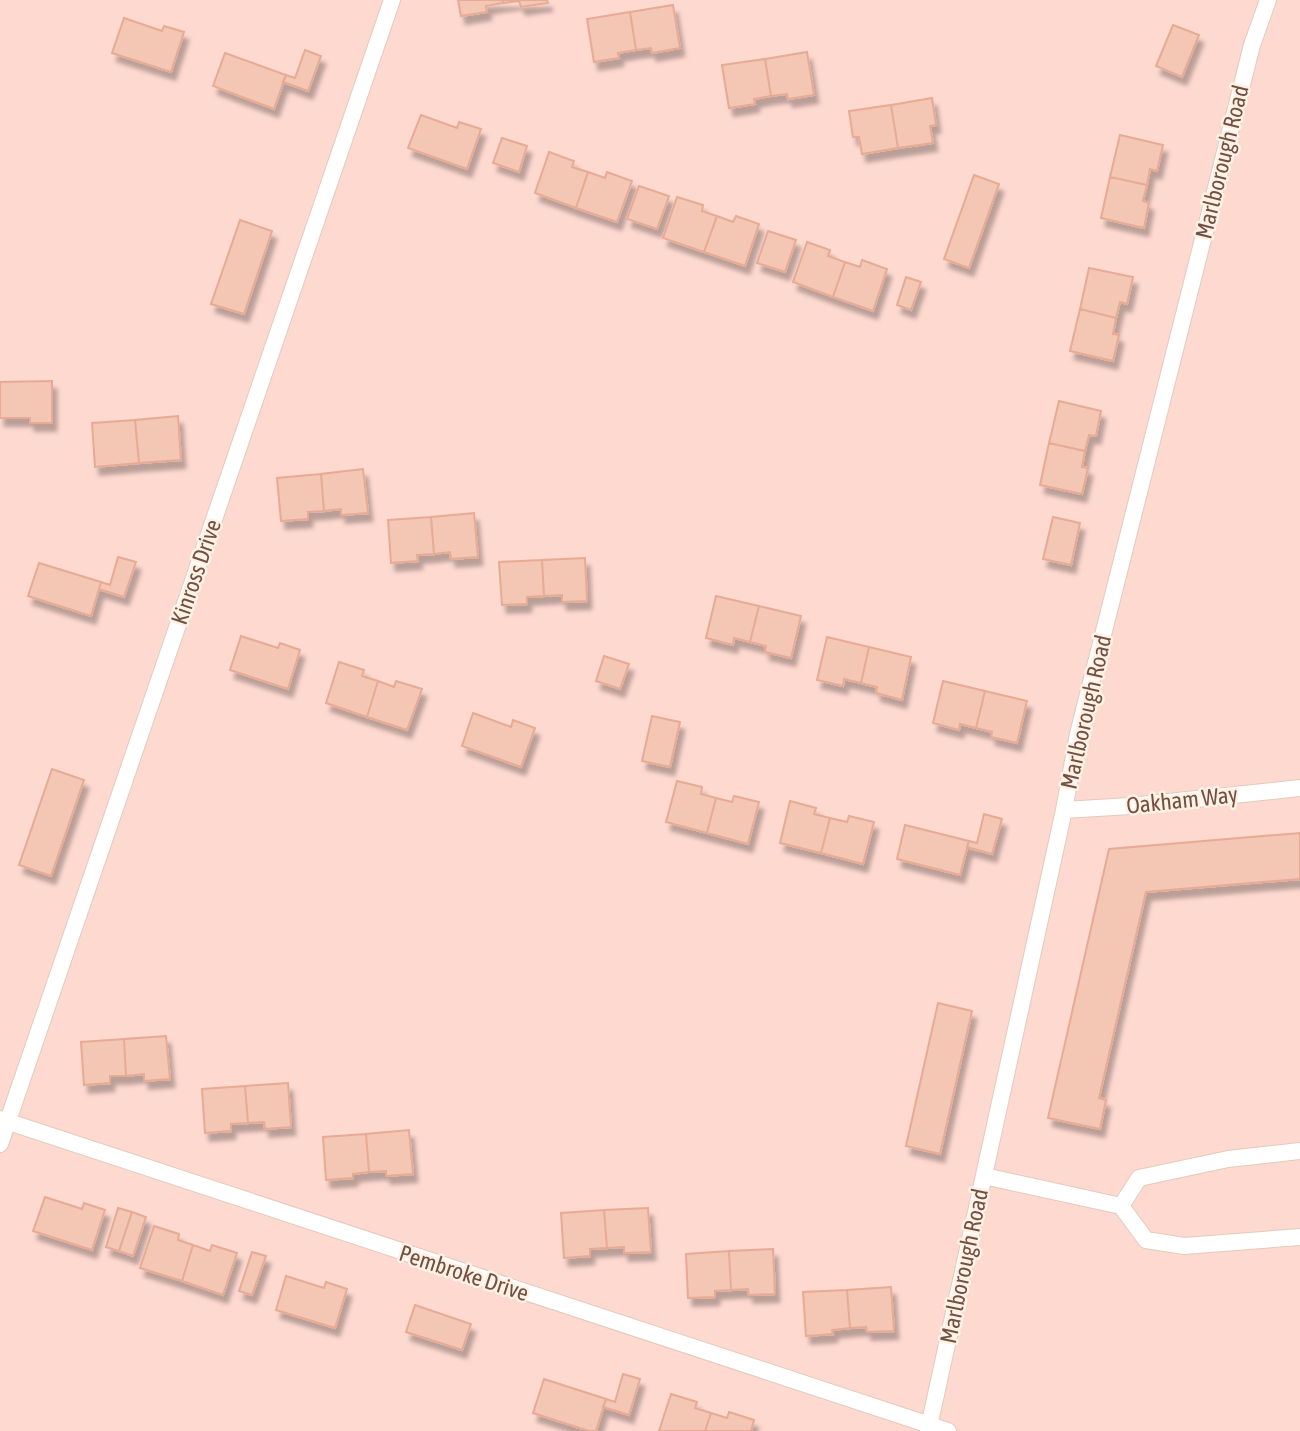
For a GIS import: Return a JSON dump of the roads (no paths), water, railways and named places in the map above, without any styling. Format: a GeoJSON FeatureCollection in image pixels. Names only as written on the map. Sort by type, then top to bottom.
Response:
{"type":"FeatureCollection","features":[{"type":"Feature","properties":{"kind":"lane","name":"Kinross Drive"},"geometry":{"type":"LineString","coordinates":[[0,1144],[3,1121],[392,0]]}},
{"type":"Feature","properties":{"kind":"lane","name":"Marlborough Road"},"geometry":{"type":"LineString","coordinates":[[929,1428],[1064,810],[1078,734],[1217,180],[1252,45],[1268,0]]}},
{"type":"Feature","properties":{"kind":"lane","name":"Oakham Way"},"geometry":{"type":"LineString","coordinates":[[1064,810],[1130,806],[1300,788]]}},
{"type":"Feature","properties":{"kind":"lane","name":"Pembroke Drive"},"geometry":{"type":"LineString","coordinates":[[3,1121],[929,1428],[948,1431]]}},
{"type":"Feature","properties":{"kind":"lane"},"geometry":{"type":"LineString","coordinates":[[1121,1206],[1139,1178],[1228,1159],[1300,1151]]}},
{"type":"Feature","properties":{"kind":"lane"},"geometry":{"type":"LineString","coordinates":[[984,1176],[1121,1206],[1146,1240],[1184,1246],[1300,1237]]}}]}
